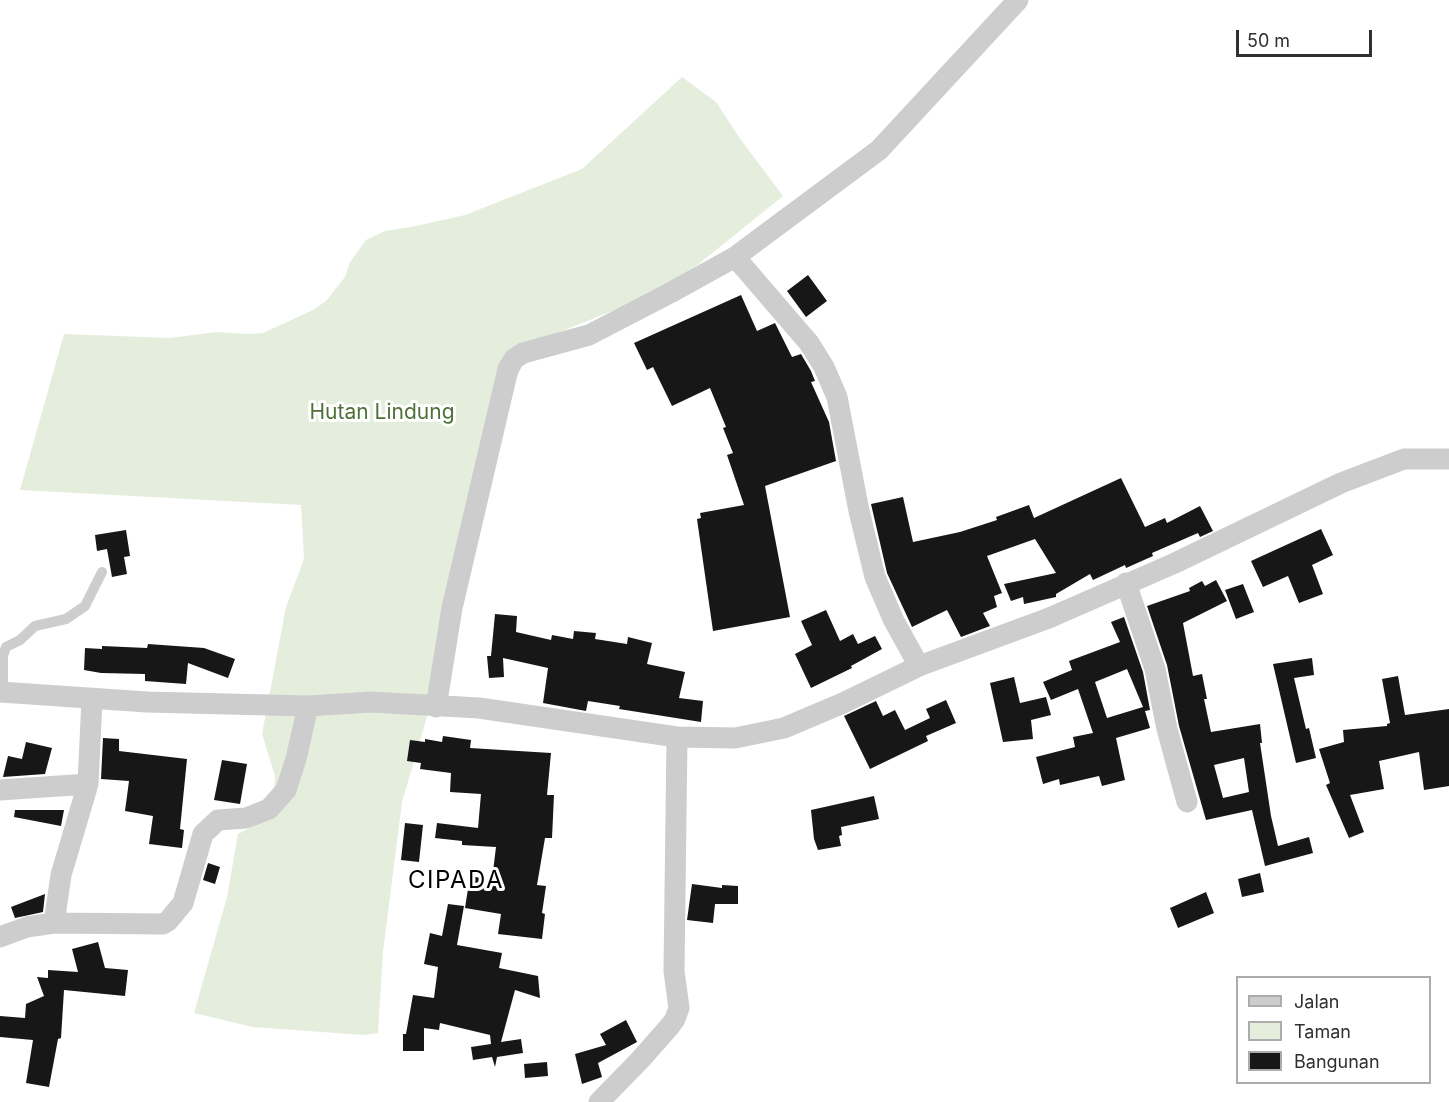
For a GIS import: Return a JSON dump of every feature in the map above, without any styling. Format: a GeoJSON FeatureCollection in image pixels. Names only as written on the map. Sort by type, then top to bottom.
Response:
{"type":"FeatureCollection","features":[{"type":"Feature","properties":{"kind":"street"},"geometry":{"type":"LineString","coordinates":[[436,706],[452,608],[510,364],[523,353],[600,330],[735,257],[879,150],[1017,0]]}},
{"type":"Feature","properties":{"kind":"street"},"geometry":{"type":"LineString","coordinates":[[735,257],[809,342],[833,387],[837,397],[872,569],[894,621],[919,666]]}},
{"type":"Feature","properties":{"kind":"street"},"geometry":{"type":"LineString","coordinates":[[2,692],[147,702],[308,706],[371,702],[478,708],[677,737],[735,738],[784,728],[843,703],[919,666],[1049,618],[1175,563],[1341,483],[1404,459],[1449,459]]}},
{"type":"Feature","properties":{"kind":"street"},"geometry":{"type":"LineString","coordinates":[[1126,583],[1155,669],[1167,729],[1187,801]]}},
{"type":"Feature","properties":{"kind":"street"},"geometry":{"type":"LineString","coordinates":[[54,923],[61,875],[88,784],[92,699]]}},
{"type":"Feature","properties":{"kind":"street"},"geometry":{"type":"LineString","coordinates":[[0,937],[27,927],[54,923],[163,924],[168,921],[183,903],[203,834],[218,820],[246,818],[269,808],[286,790],[296,759],[308,706]]}},
{"type":"Feature","properties":{"kind":"street"},"geometry":{"type":"LineString","coordinates":[[599,1102],[670,1026],[679,1008],[674,971],[677,737]]}},
{"type":"Feature","properties":{"kind":"street"},"geometry":{"type":"LineString","coordinates":[[0,790],[88,784]]}},
{"type":"Feature","properties":{"kind":"lane"},"geometry":{"type":"LineString","coordinates":[[2,692],[3,656],[6,647],[20,640],[35,626],[66,619],[84,606],[102,572]]}},
{"type":"Feature","properties":{"kind":"green space","name":"Hutan Lindung"},"geometry":{"type":"Polygon","coordinates":[[[682,77],[716,102],[783,196],[690,271],[637,301],[530,344],[515,383],[470,570],[402,802],[383,952],[378,1033],[364,1035],[252,1027],[194,1013],[227,897],[238,834],[273,816],[275,776],[262,734],[286,607],[304,559],[301,505],[20,490],[64,334],[170,338],[217,332],[263,333],[313,310],[326,301],[345,277],[350,262],[366,240],[385,231],[465,215],[582,169],[682,77]]]}},
{"type":"Feature","properties":{"kind":"building"},"geometry":{"type":"Polygon","coordinates":[[[808,275],[827,301],[806,317],[787,291],[808,275]]]}},
{"type":"Feature","properties":{"kind":"building"},"geometry":{"type":"Polygon","coordinates":[[[741,295],[757,331],[775,323],[792,357],[801,354],[811,371],[815,381],[811,382],[829,422],[836,461],[765,486],[790,617],[713,631],[697,519],[701,518],[700,513],[744,505],[727,455],[733,453],[723,428],[726,427],[710,388],[672,406],[653,367],[647,370],[634,343],[741,295]]]}},
{"type":"Feature","properties":{"kind":"building"},"geometry":{"type":"Polygon","coordinates":[[[1121,478],[1145,527],[1165,518],[1167,523],[1200,506],[1213,531],[1200,537],[1198,533],[1152,553],[1153,556],[1126,568],[1125,565],[1093,580],[1090,574],[1056,594],[1056,597],[1024,604],[1023,597],[1011,601],[1004,584],[1056,573],[1035,539],[987,556],[1002,593],[994,596],[997,607],[983,613],[990,626],[961,637],[947,610],[912,627],[887,573],[871,504],[903,497],[913,542],[960,532],[997,520],[996,517],[1029,505],[1034,518],[1121,478]]]}},
{"type":"Feature","properties":{"kind":"building"},"geometry":{"type":"Polygon","coordinates":[[[1321,529],[1333,555],[1312,565],[1323,594],[1299,603],[1288,576],[1263,587],[1251,561],[1321,529]]]}},
{"type":"Feature","properties":{"kind":"building"},"geometry":{"type":"Polygon","coordinates":[[[126,530],[130,556],[124,557],[127,574],[112,577],[107,549],[97,551],[95,535],[126,530]]]}},
{"type":"Feature","properties":{"kind":"building"},"geometry":{"type":"Polygon","coordinates":[[[1216,580],[1227,601],[1183,623],[1193,676],[1202,674],[1207,699],[1204,699],[1211,732],[1260,724],[1262,743],[1260,743],[1278,846],[1309,837],[1313,853],[1265,866],[1252,810],[1206,820],[1179,726],[1167,665],[1147,606],[1190,591],[1189,588],[1202,581],[1205,586],[1216,580]],[[1244,758],[1214,765],[1223,798],[1249,792],[1244,758]]]}},
{"type":"Feature","properties":{"kind":"building"},"geometry":{"type":"Polygon","coordinates":[[[1243,584],[1254,612],[1236,619],[1225,590],[1243,584]]]}},
{"type":"Feature","properties":{"kind":"building"},"geometry":{"type":"Polygon","coordinates":[[[826,610],[840,641],[853,634],[858,644],[875,636],[882,649],[851,666],[852,668],[811,688],[795,654],[812,645],[801,621],[826,610]]]}},
{"type":"Feature","properties":{"kind":"building"},"geometry":{"type":"Polygon","coordinates":[[[495,614],[517,616],[516,632],[551,640],[552,635],[573,639],[574,631],[596,633],[595,639],[627,644],[628,637],[652,643],[647,664],[685,672],[679,698],[703,701],[701,722],[619,709],[620,706],[588,701],[586,711],[543,703],[548,668],[503,658],[504,677],[489,678],[487,656],[491,656],[495,614]]]}},
{"type":"Feature","properties":{"kind":"building"},"geometry":{"type":"Polygon","coordinates":[[[1124,617],[1143,672],[1150,710],[1145,711],[1150,728],[1116,738],[1125,780],[1102,786],[1099,776],[1060,785],[1059,779],[1043,784],[1036,757],[1075,747],[1073,737],[1093,733],[1078,689],[1051,700],[1043,682],[1072,670],[1069,661],[1120,642],[1111,622],[1124,617]],[[1127,669],[1095,682],[1107,718],[1143,707],[1127,669]]]}},
{"type":"Feature","properties":{"kind":"building"},"geometry":{"type":"Polygon","coordinates":[[[148,644],[204,648],[235,659],[228,678],[188,663],[186,684],[145,681],[145,674],[101,673],[84,670],[85,648],[102,649],[102,646],[147,648],[148,644]]]}},
{"type":"Feature","properties":{"kind":"building"},"geometry":{"type":"Polygon","coordinates":[[[1312,658],[1314,675],[1294,678],[1306,729],[1309,728],[1316,758],[1296,763],[1273,664],[1312,658]]]}},
{"type":"Feature","properties":{"kind":"building"},"geometry":{"type":"Polygon","coordinates":[[[1398,676],[1405,715],[1449,709],[1449,786],[1424,790],[1419,752],[1379,761],[1384,789],[1350,795],[1364,832],[1349,838],[1326,785],[1330,783],[1319,749],[1344,742],[1343,730],[1387,726],[1390,723],[1382,679],[1398,676]]]}},
{"type":"Feature","properties":{"kind":"building"},"geometry":{"type":"Polygon","coordinates":[[[1014,677],[1020,703],[1046,697],[1051,715],[1031,720],[1033,739],[1003,742],[990,683],[1014,677]]]}},
{"type":"Feature","properties":{"kind":"building"},"geometry":{"type":"Polygon","coordinates":[[[946,700],[956,723],[926,736],[928,741],[870,769],[844,716],[876,701],[883,716],[895,710],[905,730],[930,718],[926,709],[946,700]]]}},
{"type":"Feature","properties":{"kind":"building"},"geometry":{"type":"Polygon","coordinates":[[[443,736],[471,740],[470,748],[551,753],[547,795],[554,795],[552,838],[545,838],[537,885],[546,886],[542,913],[545,914],[542,939],[498,934],[501,914],[465,908],[470,876],[492,880],[496,847],[462,845],[462,841],[435,838],[437,823],[478,828],[481,794],[450,792],[451,773],[420,769],[421,763],[407,761],[410,740],[425,742],[425,739],[442,742],[443,736]]]}},
{"type":"Feature","properties":{"kind":"building"},"geometry":{"type":"Polygon","coordinates":[[[103,738],[119,739],[119,751],[187,759],[180,829],[184,830],[182,848],[149,844],[153,816],[125,811],[129,781],[101,779],[103,738]]]}},
{"type":"Feature","properties":{"kind":"building"},"geometry":{"type":"Polygon","coordinates":[[[26,742],[52,748],[45,774],[3,777],[8,756],[22,759],[26,742]]]}},
{"type":"Feature","properties":{"kind":"building"},"geometry":{"type":"Polygon","coordinates":[[[222,760],[247,764],[240,804],[214,800],[222,760]]]}},
{"type":"Feature","properties":{"kind":"building"},"geometry":{"type":"Polygon","coordinates":[[[874,796],[879,819],[841,827],[842,835],[839,836],[841,846],[818,850],[814,839],[811,810],[874,796]]]}},
{"type":"Feature","properties":{"kind":"building"},"geometry":{"type":"Polygon","coordinates":[[[15,810],[64,810],[61,826],[14,817],[15,810]]]}},
{"type":"Feature","properties":{"kind":"building"},"geometry":{"type":"Polygon","coordinates":[[[405,823],[423,825],[419,862],[401,860],[405,823]]]}},
{"type":"Feature","properties":{"kind":"building"},"geometry":{"type":"Polygon","coordinates":[[[208,863],[220,867],[215,884],[203,880],[208,863]]]}},
{"type":"Feature","properties":{"kind":"building"},"geometry":{"type":"Polygon","coordinates":[[[1260,873],[1264,892],[1242,897],[1238,879],[1260,873]]]}},
{"type":"Feature","properties":{"kind":"building"},"geometry":{"type":"Polygon","coordinates":[[[692,884],[722,888],[722,885],[738,886],[738,904],[715,904],[713,923],[687,920],[692,884]]]}},
{"type":"Feature","properties":{"kind":"building"},"geometry":{"type":"Polygon","coordinates":[[[1206,892],[1214,913],[1178,928],[1170,908],[1206,892]]]}},
{"type":"Feature","properties":{"kind":"building"},"geometry":{"type":"Polygon","coordinates":[[[45,894],[43,912],[15,918],[11,907],[45,894]]]}},
{"type":"Feature","properties":{"kind":"building"},"geometry":{"type":"Polygon","coordinates":[[[448,904],[464,906],[457,945],[502,953],[499,968],[538,976],[540,998],[515,990],[501,1042],[521,1039],[523,1053],[497,1057],[495,1067],[492,1057],[473,1060],[471,1047],[491,1044],[490,1035],[440,1023],[439,1030],[424,1028],[424,1051],[403,1051],[403,1034],[406,1034],[413,995],[434,998],[438,967],[424,964],[430,933],[442,936],[448,904]]]}},
{"type":"Feature","properties":{"kind":"building"},"geometry":{"type":"Polygon","coordinates":[[[98,942],[105,968],[128,970],[125,996],[64,990],[61,1038],[58,1039],[49,1087],[26,1083],[33,1040],[0,1037],[0,1016],[25,1018],[26,1004],[44,996],[37,977],[48,978],[48,970],[78,972],[72,949],[98,942]]]}},
{"type":"Feature","properties":{"kind":"building"},"geometry":{"type":"Polygon","coordinates":[[[626,1020],[637,1042],[598,1063],[602,1077],[582,1084],[575,1054],[606,1045],[600,1034],[626,1020]]]}},
{"type":"Feature","properties":{"kind":"building"},"geometry":{"type":"Polygon","coordinates":[[[547,1062],[548,1076],[525,1078],[524,1064],[547,1062]]]}},
{"type":"Feature","properties":{"kind":"district","name":"CIPADA"},"geometry":{"type":"Point","coordinates":[456,881]}}]}
